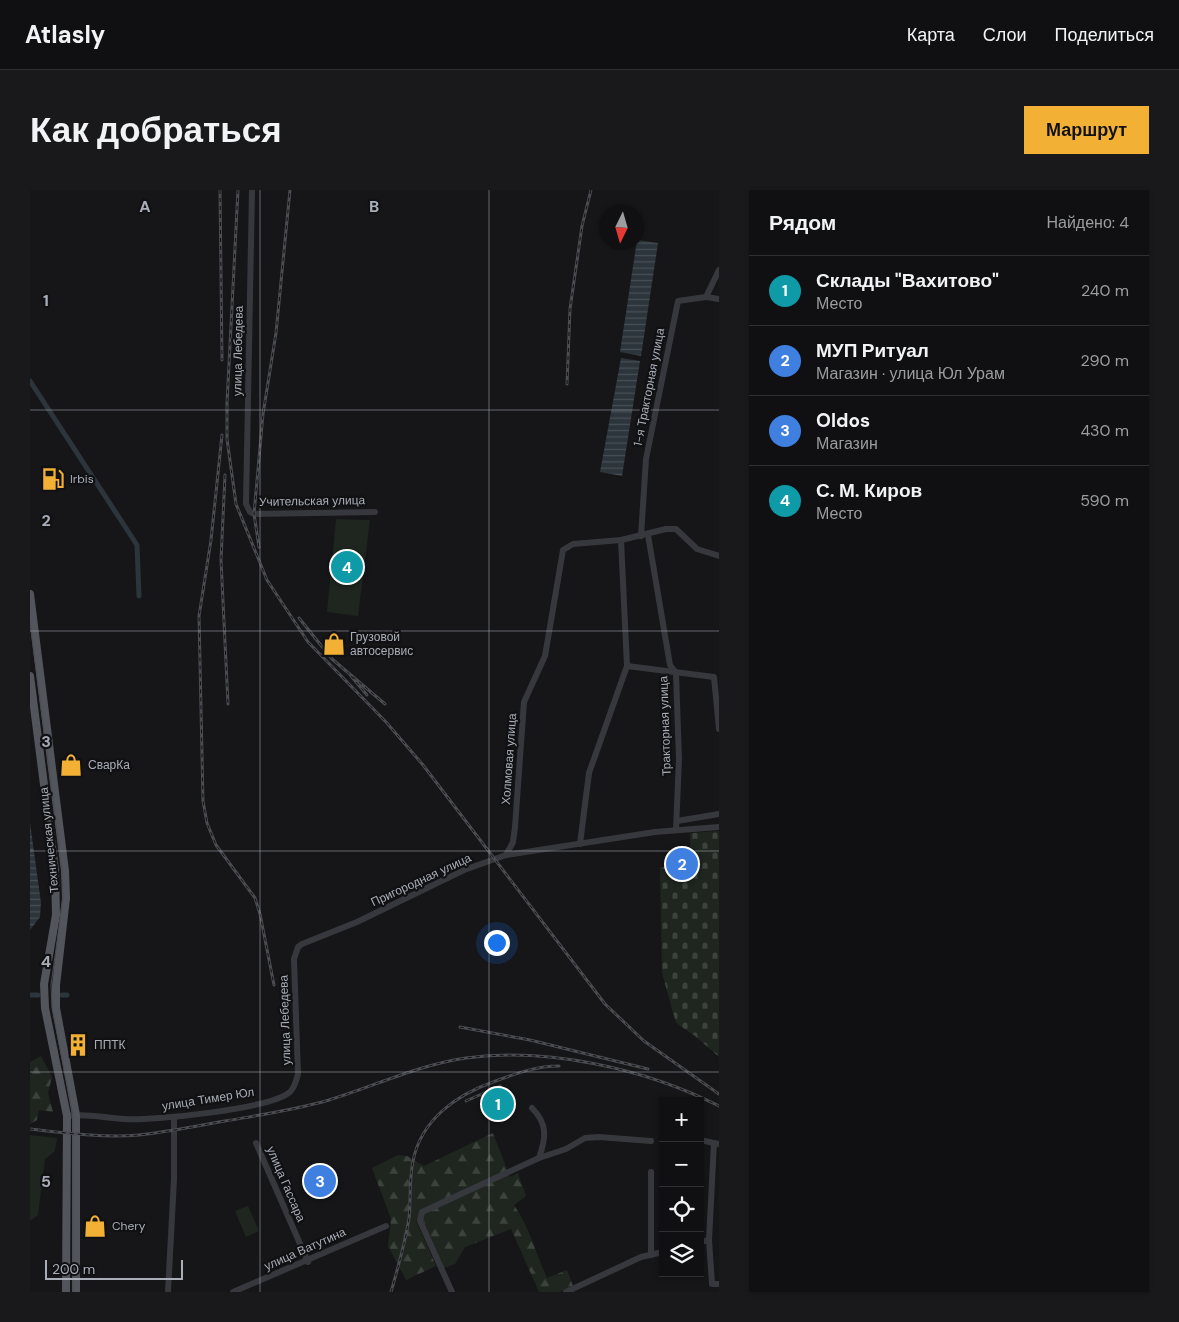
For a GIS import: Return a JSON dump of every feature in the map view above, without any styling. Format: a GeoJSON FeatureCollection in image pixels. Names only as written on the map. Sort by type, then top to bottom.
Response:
{"type":"FeatureCollection","features":[{"type":"Feature","properties":{"kind":"main road","name":"Техническая улица"},"geometry":{"type":"LineString","coordinates":[[30,594],[65,871],[66,898],[56,985],[56,1008],[76,1115],[76,1292]]}},
{"type":"Feature","properties":{"kind":"main road","name":"Техническая улица"},"geometry":{"type":"LineString","coordinates":[[30,676],[57,898],[44,984],[45,1008],[67,1116],[66,1292]]}},
{"type":"Feature","properties":{"kind":"street","name":"улица Лебедева"},"geometry":{"type":"LineString","coordinates":[[250,512],[246,504],[252,190]]}},
{"type":"Feature","properties":{"kind":"street"},"geometry":{"type":"LineString","coordinates":[[719,270],[706,297],[719,299]]}},
{"type":"Feature","properties":{"kind":"street","name":"1-я Тракторная улица"},"geometry":{"type":"LineString","coordinates":[[644,535],[646,459],[678,301],[706,297]]}},
{"type":"Feature","properties":{"kind":"street","name":"Учительская улица"},"geometry":{"type":"LineString","coordinates":[[250,512],[375,512]]}},
{"type":"Feature","properties":{"kind":"street"},"geometry":{"type":"LineString","coordinates":[[580,844],[589,773],[627,666],[621,540],[666,529],[676,529],[697,549],[719,556]]}},
{"type":"Feature","properties":{"kind":"street","name":"Тракторная улица"},"geometry":{"type":"LineString","coordinates":[[644,535],[670,665],[676,673],[679,759],[676,830]]}},
{"type":"Feature","properties":{"kind":"street","name":"Холмовая улица"},"geometry":{"type":"LineString","coordinates":[[506,855],[513,842],[515,827],[524,702],[545,656],[562,550],[573,544],[621,540]]}},
{"type":"Feature","properties":{"kind":"street"},"geometry":{"type":"LineString","coordinates":[[627,666],[714,677],[719,729]]}},
{"type":"Feature","properties":{"kind":"street"},"geometry":{"type":"LineString","coordinates":[[677,821],[719,814]]}},
{"type":"Feature","properties":{"kind":"street","name":"Пригородная улица"},"geometry":{"type":"LineString","coordinates":[[298,947],[357,922],[464,870],[506,855],[676,830],[719,828]]}},
{"type":"Feature","properties":{"kind":"street","name":"улица Лебедева"},"geometry":{"type":"LineString","coordinates":[[291,1091],[298,1074],[294,959],[298,947]]}},
{"type":"Feature","properties":{"kind":"street","name":"улица Тимер Юл"},"geometry":{"type":"LineString","coordinates":[[67,1116],[126,1119],[174,1118],[272,1100],[291,1091]]}},
{"type":"Feature","properties":{"kind":"street"},"geometry":{"type":"LineString","coordinates":[[532,1108],[541,1117],[545,1128],[544,1144],[539,1158]]}},
{"type":"Feature","properties":{"kind":"street"},"geometry":{"type":"LineString","coordinates":[[168,1292],[174,1179],[174,1118]]}},
{"type":"Feature","properties":{"kind":"street"},"geometry":{"type":"LineString","coordinates":[[452,1292],[420,1221],[422,1212],[539,1158],[592,1137],[651,1141]]}},
{"type":"Feature","properties":{"kind":"street"},"geometry":{"type":"LineString","coordinates":[[704,1141],[717,1143],[709,1240],[715,1284]]}},
{"type":"Feature","properties":{"kind":"street","name":"улица Гассара"},"geometry":{"type":"LineString","coordinates":[[256,1143],[308,1262]]}},
{"type":"Feature","properties":{"kind":"street"},"geometry":{"type":"LineString","coordinates":[[651,1172],[651,1254]]}},
{"type":"Feature","properties":{"kind":"street","name":"улица Ватутина"},"geometry":{"type":"LineString","coordinates":[[233,1292],[308,1262],[386,1226]]}},
{"type":"Feature","properties":{"kind":"street"},"geometry":{"type":"LineString","coordinates":[[704,1241],[709,1240]]}},
{"type":"Feature","properties":{"kind":"street"},"geometry":{"type":"LineString","coordinates":[[566,1292],[651,1254],[659,1253]]}},
{"type":"Feature","properties":{"kind":"green space"},"geometry":{"type":"Polygon","coordinates":[[[336,519],[370,520],[358,616],[327,612],[336,519]]]}},
{"type":"Feature","properties":{"kind":"green space"},"geometry":{"type":"Polygon","coordinates":[[[719,831],[719,1057],[695,1036],[676,1023],[662,973],[660,867],[664,867],[664,862],[691,861],[690,833],[719,831]]]}},
{"type":"Feature","properties":{"kind":"green space"},"geometry":{"type":"Polygon","coordinates":[[[41,1056],[52,1077],[48,1093],[53,1112],[39,1110],[37,1120],[30,1124],[30,1062],[41,1056]]]}},
{"type":"Feature","properties":{"kind":"green space"},"geometry":{"type":"Polygon","coordinates":[[[493,1133],[510,1177],[518,1173],[526,1196],[514,1205],[528,1231],[547,1278],[567,1270],[573,1286],[559,1292],[539,1292],[511,1229],[465,1247],[455,1264],[444,1268],[422,1218],[416,1221],[436,1266],[406,1280],[388,1246],[391,1219],[372,1168],[398,1155],[407,1156],[424,1166],[493,1133]]]}},
{"type":"Feature","properties":{"kind":"green space"},"geometry":{"type":"Polygon","coordinates":[[[30,1135],[57,1138],[55,1151],[45,1159],[38,1215],[30,1221],[30,1135]]]}},
{"type":"Feature","properties":{"kind":"green space"},"geometry":{"type":"Polygon","coordinates":[[[248,1206],[259,1231],[246,1237],[235,1211],[248,1206]]]}},
{"type":"Feature","properties":{"kind":"shaded area"},"geometry":{"type":"Polygon","coordinates":[[[644,241],[658,243],[641,356],[620,352],[635,250],[644,250],[644,241]]]}},
{"type":"Feature","properties":{"kind":"shaded area"},"geometry":{"type":"Polygon","coordinates":[[[621,358],[640,361],[622,476],[600,472],[621,358]]]}},
{"type":"Feature","properties":{"kind":"shaded area"},"geometry":{"type":"Polygon","coordinates":[[[30,823],[41,903],[40,917],[30,930],[30,823]]]}},
{"type":"Feature","properties":{"kind":"waterway"},"geometry":{"type":"LineString","coordinates":[[30,381],[137,545],[139,596]]}},
{"type":"Feature","properties":{"kind":"waterway"},"geometry":{"type":"LineString","coordinates":[[30,995],[38,995]]}},
{"type":"Feature","properties":{"kind":"waterway"},"geometry":{"type":"LineString","coordinates":[[62,995],[67,995]]}},
{"type":"Feature","properties":{"kind":"tram line"},"geometry":{"type":"LineString","coordinates":[[30,622],[62,870],[63,898],[51,985],[52,1008],[73,1115],[73,1292]]}},
{"type":"Feature","properties":{"kind":"railway"},"geometry":{"type":"LineString","coordinates":[[220,190],[222,360]]}},
{"type":"Feature","properties":{"kind":"railway"},"geometry":{"type":"LineString","coordinates":[[238,190],[227,403],[227,439],[236,504],[267,580],[308,642],[386,722],[423,765],[605,1004],[644,1041],[719,1094]]}},
{"type":"Feature","properties":{"kind":"railway"},"geometry":{"type":"LineString","coordinates":[[259,547],[254,514],[263,414],[276,333],[290,190]]}},
{"type":"Feature","properties":{"kind":"railway"},"geometry":{"type":"LineString","coordinates":[[567,384],[570,309],[582,226],[591,190]]}},
{"type":"Feature","properties":{"kind":"railway"},"geometry":{"type":"LineString","coordinates":[[222,435],[211,540],[199,616],[203,801],[207,823],[216,845],[255,898],[274,985]]}},
{"type":"Feature","properties":{"kind":"railway"},"geometry":{"type":"LineString","coordinates":[[225,475],[221,560],[228,704]]}},
{"type":"Feature","properties":{"kind":"railway"},"geometry":{"type":"LineString","coordinates":[[299,618],[332,659],[385,704]]}},
{"type":"Feature","properties":{"kind":"railway"},"geometry":{"type":"LineString","coordinates":[[351,676],[367,695]]}},
{"type":"Feature","properties":{"kind":"railway"},"geometry":{"type":"LineString","coordinates":[[460,1027],[530,1040],[648,1069]]}},
{"type":"Feature","properties":{"kind":"railway"},"geometry":{"type":"LineString","coordinates":[[30,1129],[112,1136],[172,1131],[303,1107],[448,1061],[497,1055],[530,1056],[596,1064],[660,1081],[719,1106]]}},
{"type":"Feature","properties":{"kind":"railway"},"geometry":{"type":"LineString","coordinates":[[391,1292],[409,1218],[413,1161],[417,1146],[432,1121],[454,1102],[479,1087],[525,1071],[559,1066]]}},
{"type":"Feature","properties":{"kind":"railway"},"geometry":{"type":"LineString","coordinates":[[466,1101],[500,1086]]}},
{"type":"Feature","properties":{"kind":"place","name":"Irbis"},"geometry":{"type":"Point","coordinates":[53,479]}},
{"type":"Feature","properties":{"kind":"place","name":"С. М. Киров"},"geometry":{"type":"Point","coordinates":[347,567]}},
{"type":"Feature","properties":{"kind":"place","name":"Грузовой автосервис"},"geometry":{"type":"Point","coordinates":[334,644]}},
{"type":"Feature","properties":{"kind":"place","name":"СварКа"},"geometry":{"type":"Point","coordinates":[71,765]}},
{"type":"Feature","properties":{"kind":"place","name":"МУП Ритуал"},"geometry":{"type":"Point","coordinates":[682,864]}},
{"type":"Feature","properties":{"kind":"place","name":"ППТК"},"geometry":{"type":"Point","coordinates":[78,1045]}},
{"type":"Feature","properties":{"kind":"place","name":"Склады \"Вахитово\""},"geometry":{"type":"Point","coordinates":[498,1104]}},
{"type":"Feature","properties":{"kind":"place","name":"Oldos"},"geometry":{"type":"Point","coordinates":[320,1181]}},
{"type":"Feature","properties":{"kind":"place","name":"Chery"},"geometry":{"type":"Point","coordinates":[95,1226]}}]}
